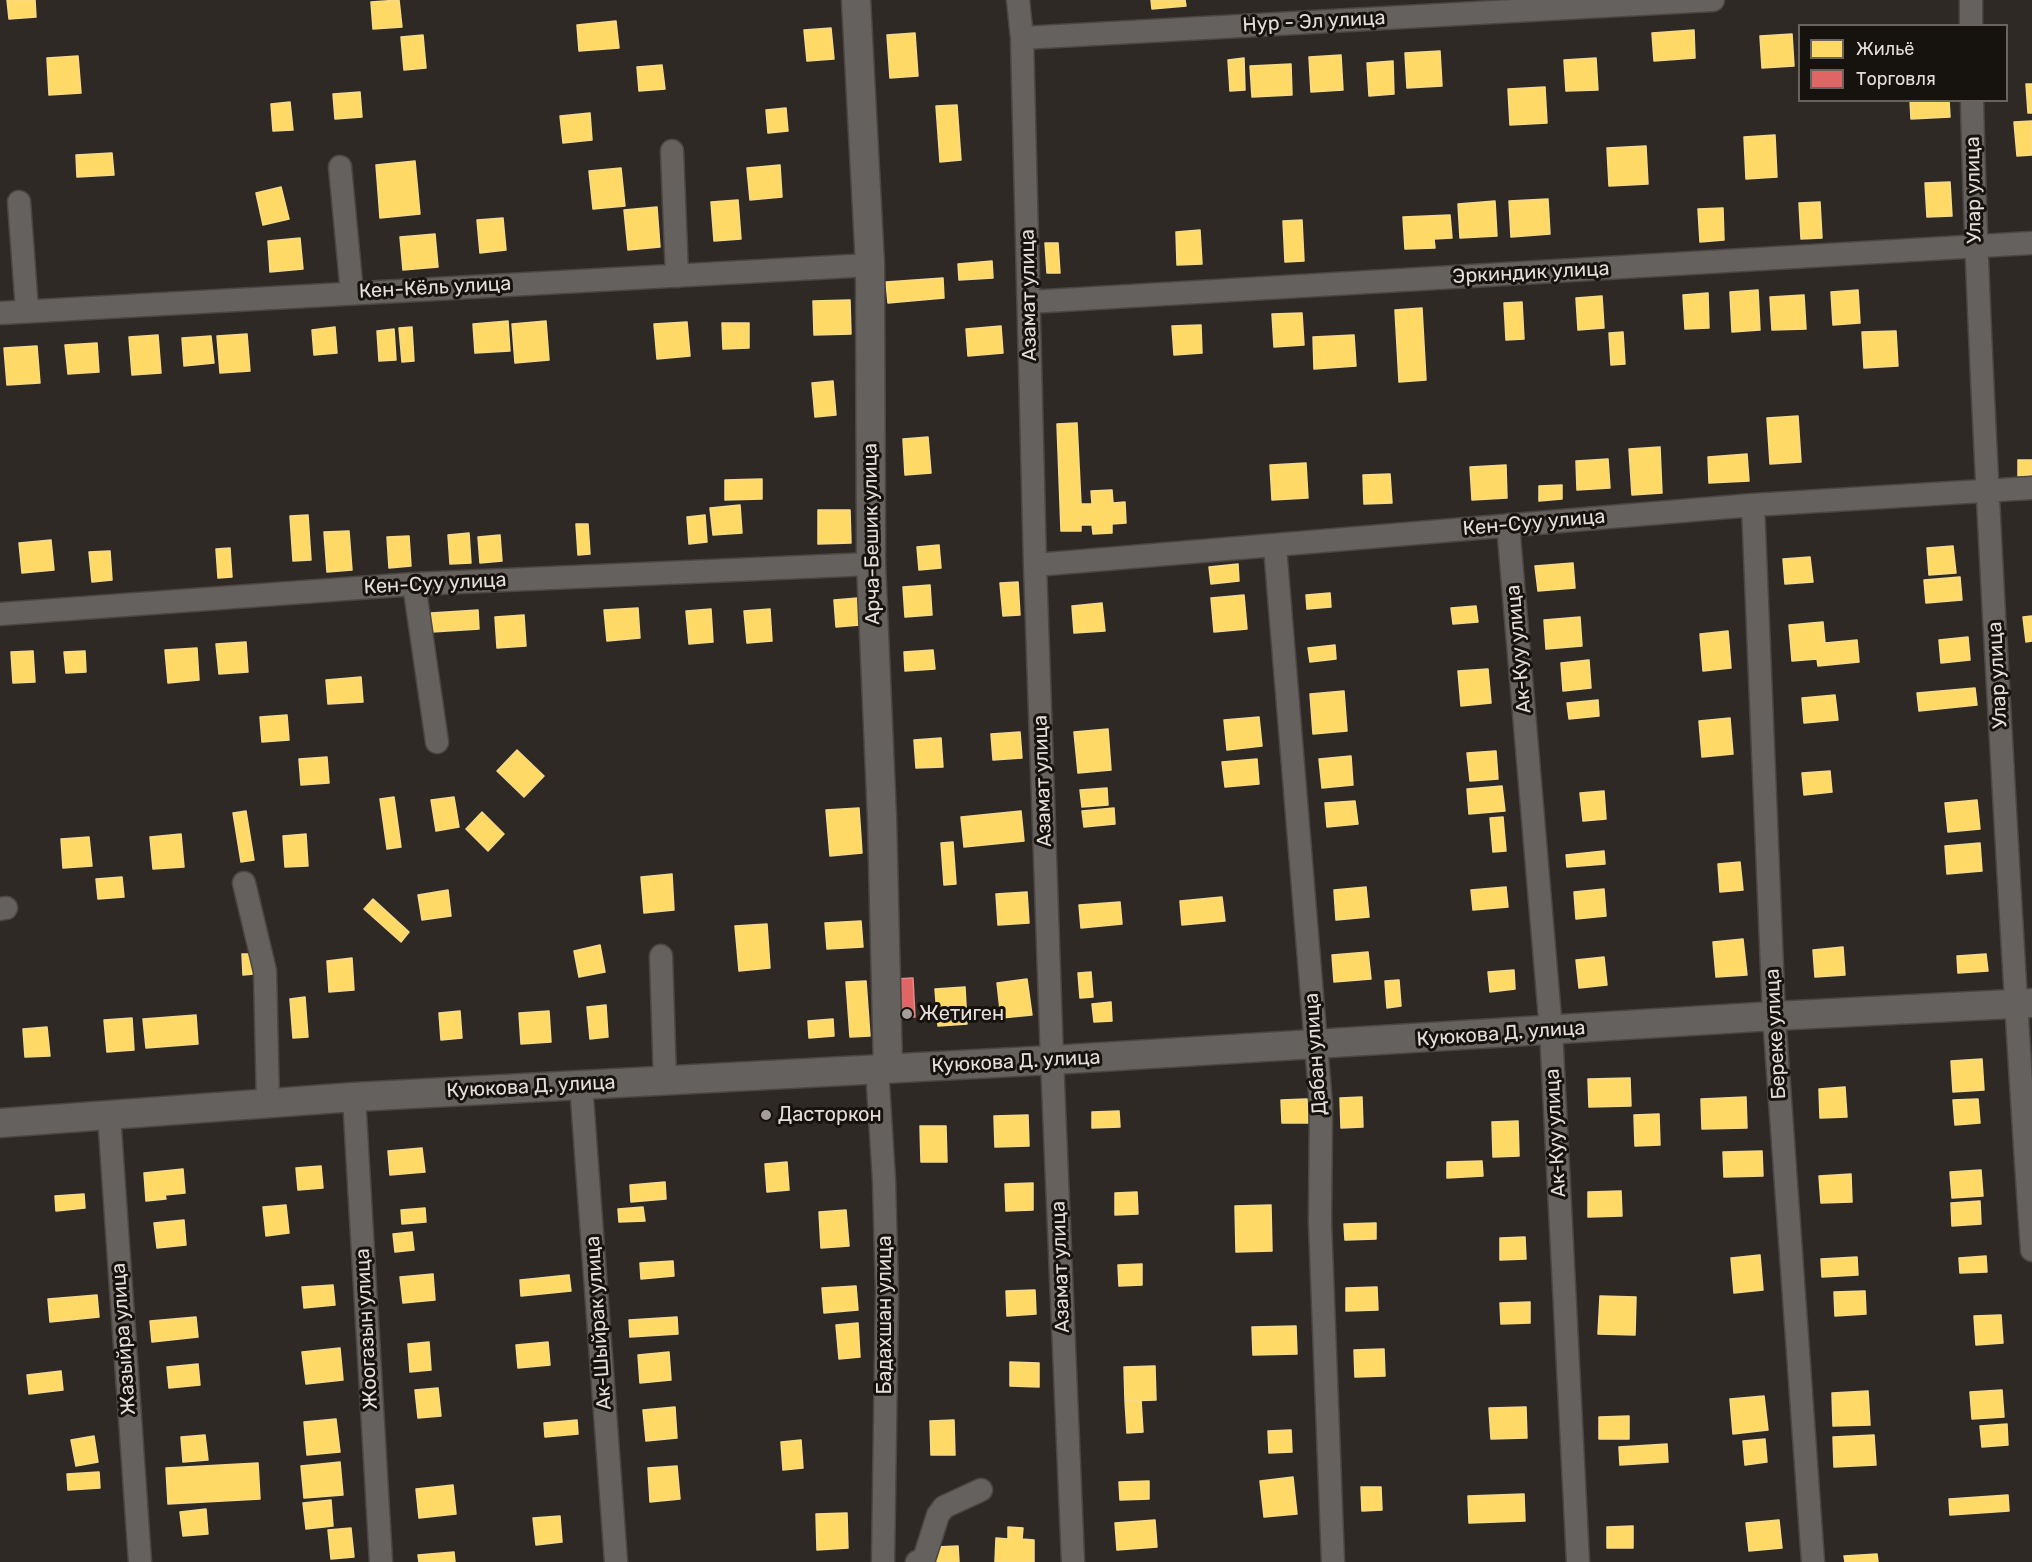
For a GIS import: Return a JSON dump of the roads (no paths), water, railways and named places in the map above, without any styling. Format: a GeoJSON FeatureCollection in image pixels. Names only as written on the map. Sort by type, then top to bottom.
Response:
{"type":"FeatureCollection","features":[{"type":"Feature","properties":{"kind":"street","name":"Арча-Бешик улица"},"geometry":{"type":"LineString","coordinates":[[856,0],[870,266],[871,564],[882,818],[882,1069]]}},
{"type":"Feature","properties":{"kind":"street","name":"Азамат улица"},"geometry":{"type":"LineString","coordinates":[[1018,0],[1022,38],[1035,566],[1052,1060],[1073,1562]]}},
{"type":"Feature","properties":{"kind":"street","name":"Нур - Эл улица"},"geometry":{"type":"LineString","coordinates":[[1022,38],[1713,0]]}},
{"type":"Feature","properties":{"kind":"street"},"geometry":{"type":"LineString","coordinates":[[1971,0],[1971,24]]}},
{"type":"Feature","properties":{"kind":"street","name":"Улар улица"},"geometry":{"type":"LineString","coordinates":[[1972,102],[1975,247],[1988,490],[2024,1004],[2032,1250]]}},
{"type":"Feature","properties":{"kind":"street"},"geometry":{"type":"LineString","coordinates":[[672,151],[678,276]]}},
{"type":"Feature","properties":{"kind":"street"},"geometry":{"type":"LineString","coordinates":[[340,167],[352,293]]}},
{"type":"Feature","properties":{"kind":"street"},"geometry":{"type":"LineString","coordinates":[[19,202],[27,310]]}},
{"type":"Feature","properties":{"kind":"street","name":"Эркиндик улица"},"geometry":{"type":"LineString","coordinates":[[1029,302],[2032,243]]}},
{"type":"Feature","properties":{"kind":"street","name":"Кен-Кёль улица"},"geometry":{"type":"LineString","coordinates":[[0,313],[870,266]]}},
{"type":"Feature","properties":{"kind":"street","name":"Кен-Суу улица"},"geometry":{"type":"LineString","coordinates":[[1035,566],[1753,505],[2032,488]]}},
{"type":"Feature","properties":{"kind":"street","name":"Береке улица"},"geometry":{"type":"LineString","coordinates":[[1753,505],[1774,1016],[1813,1562]]}},
{"type":"Feature","properties":{"kind":"street","name":"Ак-Куу улица"},"geometry":{"type":"LineString","coordinates":[[1508,525],[1551,1030],[1578,1562]]}},
{"type":"Feature","properties":{"kind":"street","name":"Дабан улица"},"geometry":{"type":"LineString","coordinates":[[1275,547],[1321,1105],[1320,1223],[1333,1562]]}},
{"type":"Feature","properties":{"kind":"street","name":"Кен-Суу улица"},"geometry":{"type":"LineString","coordinates":[[0,614],[414,584],[871,564]]}},
{"type":"Feature","properties":{"kind":"street"},"geometry":{"type":"LineString","coordinates":[[414,584],[437,742]]}},
{"type":"Feature","properties":{"kind":"street"},"geometry":{"type":"LineString","coordinates":[[244,883],[265,971],[268,1102]]}},
{"type":"Feature","properties":{"kind":"street"},"geometry":{"type":"LineString","coordinates":[[661,956],[665,1080]]}},
{"type":"Feature","properties":{"kind":"street","name":"Куюкова Д. улица"},"geometry":{"type":"LineString","coordinates":[[0,1123],[268,1102],[1316,1045],[1774,1016],[2024,1004]]}},
{"type":"Feature","properties":{"kind":"street","name":"Бадахшан улица"},"geometry":{"type":"LineString","coordinates":[[882,1069],[886,1292],[883,1562]]}},
{"type":"Feature","properties":{"kind":"street","name":"Ак-Шыйрак улица"},"geometry":{"type":"LineString","coordinates":[[581,1084],[616,1562]]}},
{"type":"Feature","properties":{"kind":"street","name":"Жоогазын улица"},"geometry":{"type":"LineString","coordinates":[[354,1097],[381,1562]]}},
{"type":"Feature","properties":{"kind":"street","name":"Жазыйра улица"},"geometry":{"type":"LineString","coordinates":[[109,1115],[140,1562]]}},
{"type":"Feature","properties":{"kind":"street"},"geometry":{"type":"LineString","coordinates":[[916,1562],[924,1559],[938,1515],[944,1507],[981,1490]]}},
{"type":"Feature","properties":{"kind":"place","name":"Жетиген"},"geometry":{"type":"Point","coordinates":[907,1014]}},
{"type":"Feature","properties":{"kind":"place","name":"Дасторкон"},"geometry":{"type":"Point","coordinates":[766,1115]}}]}
